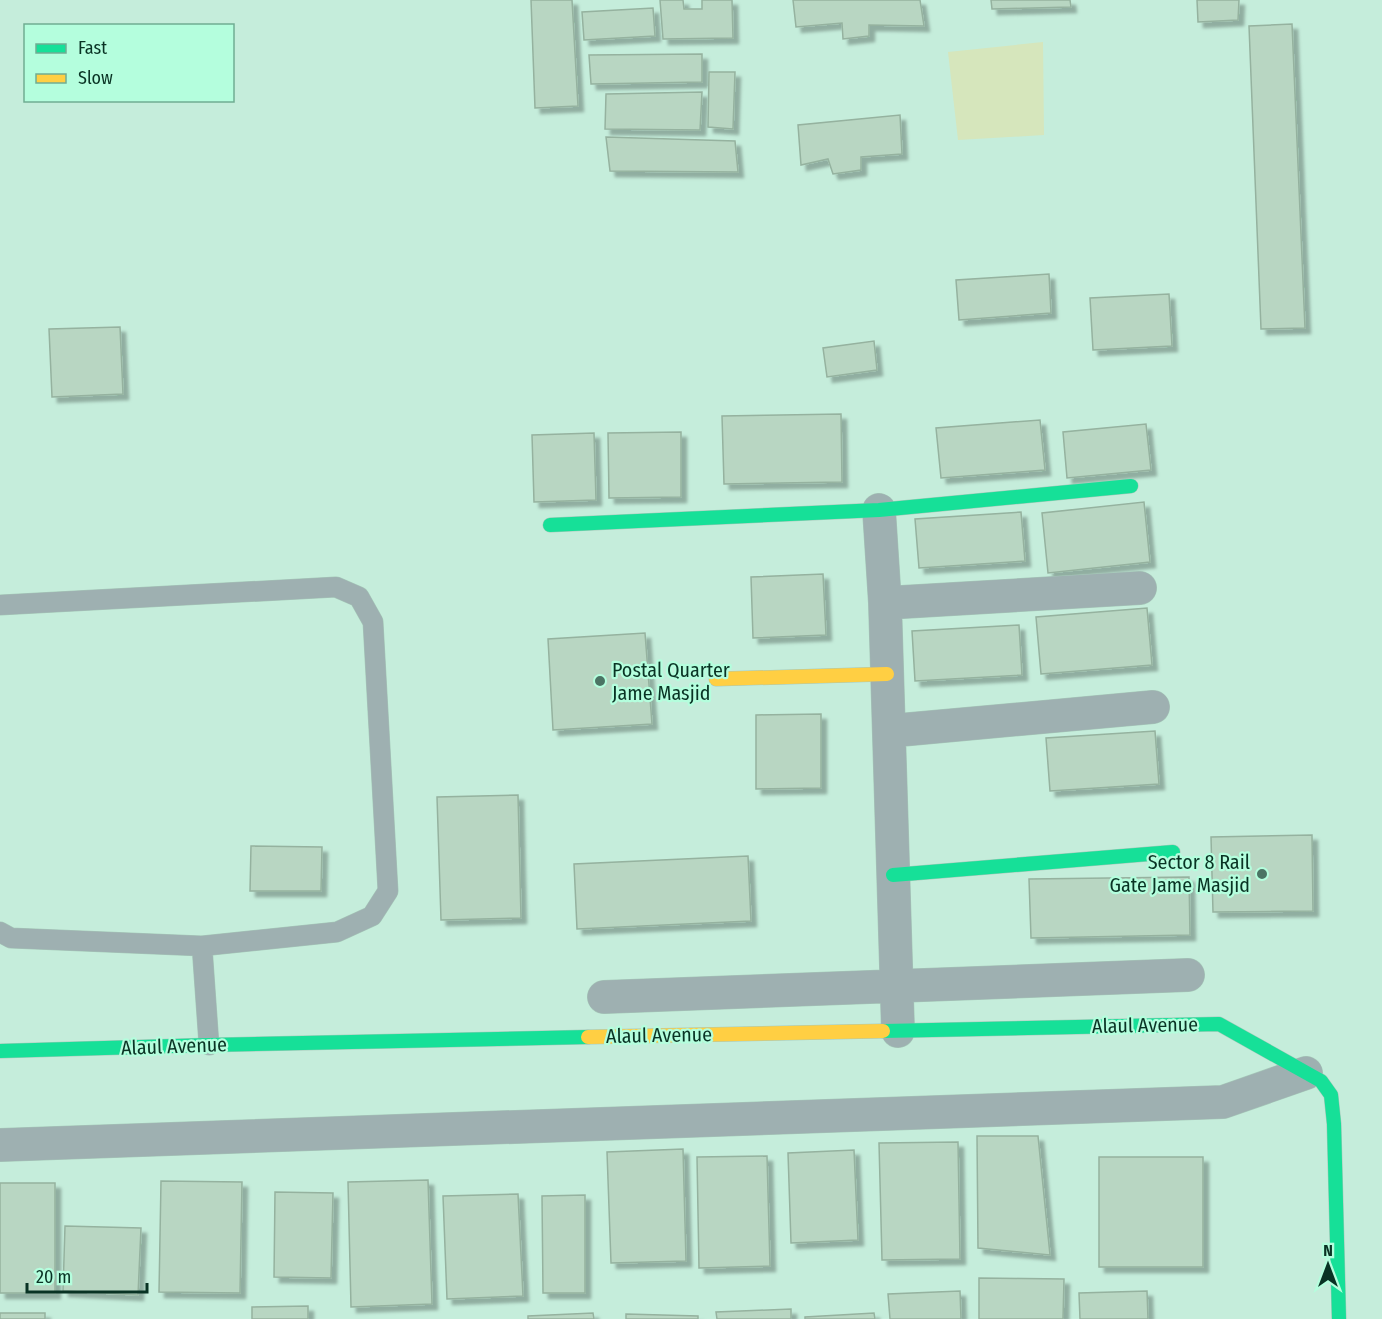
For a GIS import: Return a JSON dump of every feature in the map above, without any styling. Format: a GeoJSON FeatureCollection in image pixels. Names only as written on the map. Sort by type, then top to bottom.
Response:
{"type":"FeatureCollection","features":[{"type":"Feature","properties":{"kind":"street"},"geometry":{"type":"LineString","coordinates":[[550,525],[879,510],[1131,486]]}},
{"type":"Feature","properties":{"kind":"street"},"geometry":{"type":"LineString","coordinates":[[879,510],[885,603],[898,1030]]}},
{"type":"Feature","properties":{"kind":"street"},"geometry":{"type":"LineString","coordinates":[[885,603],[1140,588]]}},
{"type":"Feature","properties":{"kind":"street"},"geometry":{"type":"LineString","coordinates":[[716,679],[887,674]]}},
{"type":"Feature","properties":{"kind":"street"},"geometry":{"type":"LineString","coordinates":[[889,731],[1153,707]]}},
{"type":"Feature","properties":{"kind":"street"},"geometry":{"type":"LineString","coordinates":[[893,875],[1173,852]]}},
{"type":"Feature","properties":{"kind":"street"},"geometry":{"type":"LineString","coordinates":[[604,997],[1188,975]]}},
{"type":"Feature","properties":{"kind":"street","name":"Alaul Avenue"},"geometry":{"type":"LineString","coordinates":[[0,1051],[1219,1024],[1321,1081],[1331,1095],[1334,1124],[1339,1319]]}},
{"type":"Feature","properties":{"kind":"street"},"geometry":{"type":"LineString","coordinates":[[0,1145],[1223,1102],[1306,1073]]}},
{"type":"Feature","properties":{"kind":"lane"},"geometry":{"type":"LineString","coordinates":[[0,605],[336,587],[359,597],[373,622],[388,891],[372,916],[337,932],[202,946],[11,938],[0,932]]}},
{"type":"Feature","properties":{"kind":"lane"},"geometry":{"type":"LineString","coordinates":[[202,946],[209,1045]]}},
{"type":"Feature","properties":{"kind":"green space"},"geometry":{"type":"Polygon","coordinates":[[[1043,42],[1044,135],[958,140],[948,52],[1043,42]]]}},
{"type":"Feature","properties":{"kind":"building"},"geometry":{"type":"Polygon","coordinates":[[[531,0],[572,0],[578,106],[535,108],[531,0]]]}},
{"type":"Feature","properties":{"kind":"building"},"geometry":{"type":"Polygon","coordinates":[[[660,0],[683,0],[684,9],[702,9],[702,0],[732,0],[733,38],[663,39],[660,0]]]}},
{"type":"Feature","properties":{"kind":"building"},"geometry":{"type":"Polygon","coordinates":[[[793,0],[920,0],[924,26],[869,25],[869,36],[843,39],[842,23],[796,27],[793,0]]]}},
{"type":"Feature","properties":{"kind":"building"},"geometry":{"type":"Polygon","coordinates":[[[991,0],[1070,0],[1071,7],[992,9],[991,0]]]}},
{"type":"Feature","properties":{"kind":"building"},"geometry":{"type":"Polygon","coordinates":[[[1197,0],[1239,0],[1238,20],[1198,22],[1197,0]]]}},
{"type":"Feature","properties":{"kind":"building"},"geometry":{"type":"Polygon","coordinates":[[[653,8],[655,36],[584,40],[582,12],[653,8]]]}},
{"type":"Feature","properties":{"kind":"building"},"geometry":{"type":"Polygon","coordinates":[[[1292,24],[1305,328],[1261,329],[1249,26],[1292,24]]]}},
{"type":"Feature","properties":{"kind":"building"},"geometry":{"type":"Polygon","coordinates":[[[702,54],[702,82],[591,84],[589,55],[702,54]]]}},
{"type":"Feature","properties":{"kind":"building"},"geometry":{"type":"Polygon","coordinates":[[[709,72],[735,72],[733,129],[708,127],[709,72]]]}},
{"type":"Feature","properties":{"kind":"building"},"geometry":{"type":"Polygon","coordinates":[[[702,92],[700,130],[605,129],[606,94],[702,92]]]}},
{"type":"Feature","properties":{"kind":"building"},"geometry":{"type":"Polygon","coordinates":[[[900,115],[902,154],[861,157],[861,170],[833,174],[828,159],[801,165],[798,125],[900,115]]]}},
{"type":"Feature","properties":{"kind":"building"},"geometry":{"type":"Polygon","coordinates":[[[606,137],[735,141],[738,172],[610,171],[606,137]]]}},
{"type":"Feature","properties":{"kind":"building"},"geometry":{"type":"Polygon","coordinates":[[[1049,274],[1051,313],[959,320],[956,280],[1049,274]]]}},
{"type":"Feature","properties":{"kind":"building"},"geometry":{"type":"Polygon","coordinates":[[[1169,294],[1172,346],[1093,350],[1090,298],[1169,294]]]}},
{"type":"Feature","properties":{"kind":"building"},"geometry":{"type":"Polygon","coordinates":[[[120,327],[123,394],[52,397],[49,329],[120,327]]]}},
{"type":"Feature","properties":{"kind":"building"},"geometry":{"type":"Polygon","coordinates":[[[874,341],[877,370],[827,377],[823,348],[874,341]]]}},
{"type":"Feature","properties":{"kind":"building"},"geometry":{"type":"Polygon","coordinates":[[[841,414],[842,482],[724,484],[722,416],[841,414]]]}},
{"type":"Feature","properties":{"kind":"building"},"geometry":{"type":"Polygon","coordinates":[[[1040,420],[1045,470],[941,478],[936,428],[1040,420]]]}},
{"type":"Feature","properties":{"kind":"building"},"geometry":{"type":"Polygon","coordinates":[[[1146,424],[1151,470],[1067,478],[1063,432],[1146,424]]]}},
{"type":"Feature","properties":{"kind":"building"},"geometry":{"type":"Polygon","coordinates":[[[681,432],[681,497],[609,498],[608,433],[681,432]]]}},
{"type":"Feature","properties":{"kind":"building"},"geometry":{"type":"Polygon","coordinates":[[[594,433],[596,500],[534,502],[532,435],[594,433]]]}},
{"type":"Feature","properties":{"kind":"building"},"geometry":{"type":"Polygon","coordinates":[[[1144,502],[1150,562],[1048,573],[1042,513],[1144,502]]]}},
{"type":"Feature","properties":{"kind":"building"},"geometry":{"type":"Polygon","coordinates":[[[1021,512],[1025,561],[919,568],[915,519],[1021,512]]]}},
{"type":"Feature","properties":{"kind":"building"},"geometry":{"type":"Polygon","coordinates":[[[823,574],[826,635],[753,638],[751,577],[823,574]]]}},
{"type":"Feature","properties":{"kind":"building"},"geometry":{"type":"Polygon","coordinates":[[[1147,608],[1152,665],[1041,674],[1036,617],[1147,608]]]}},
{"type":"Feature","properties":{"kind":"building"},"geometry":{"type":"Polygon","coordinates":[[[1019,625],[1022,675],[915,681],[912,631],[1019,625]]]}},
{"type":"Feature","properties":{"kind":"building","name":"Postal Quarter Jame Masjid"},"geometry":{"type":"Polygon","coordinates":[[[645,633],[652,724],[553,730],[548,639],[645,633]]]}},
{"type":"Feature","properties":{"kind":"building"},"geometry":{"type":"Polygon","coordinates":[[[821,714],[821,788],[756,789],[756,715],[821,714]]]}},
{"type":"Feature","properties":{"kind":"building"},"geometry":{"type":"Polygon","coordinates":[[[1155,731],[1159,784],[1050,791],[1046,738],[1155,731]]]}},
{"type":"Feature","properties":{"kind":"building"},"geometry":{"type":"Polygon","coordinates":[[[518,795],[521,918],[441,920],[437,797],[518,795]]]}},
{"type":"Feature","properties":{"kind":"building","name":"Sector 8 Rail Gate Jame Masjid"},"geometry":{"type":"Polygon","coordinates":[[[1312,835],[1313,911],[1213,912],[1211,837],[1312,835]]]}},
{"type":"Feature","properties":{"kind":"building"},"geometry":{"type":"Polygon","coordinates":[[[251,846],[322,847],[321,891],[250,891],[251,846]]]}},
{"type":"Feature","properties":{"kind":"building"},"geometry":{"type":"Polygon","coordinates":[[[748,856],[751,921],[577,929],[574,864],[748,856]]]}},
{"type":"Feature","properties":{"kind":"building"},"geometry":{"type":"Polygon","coordinates":[[[1189,877],[1190,935],[1031,938],[1029,879],[1189,877]]]}},
{"type":"Feature","properties":{"kind":"building"},"geometry":{"type":"Polygon","coordinates":[[[977,1136],[1038,1136],[1050,1255],[978,1248],[977,1136]]]}},
{"type":"Feature","properties":{"kind":"building"},"geometry":{"type":"Polygon","coordinates":[[[958,1142],[960,1259],[882,1260],[879,1143],[958,1142]]]}},
{"type":"Feature","properties":{"kind":"building"},"geometry":{"type":"Polygon","coordinates":[[[683,1149],[686,1261],[611,1263],[607,1152],[683,1149]]]}},
{"type":"Feature","properties":{"kind":"building"},"geometry":{"type":"Polygon","coordinates":[[[854,1150],[858,1240],[791,1243],[788,1153],[854,1150]]]}},
{"type":"Feature","properties":{"kind":"building"},"geometry":{"type":"Polygon","coordinates":[[[767,1156],[770,1266],[699,1268],[697,1157],[767,1156]]]}},
{"type":"Feature","properties":{"kind":"building"},"geometry":{"type":"Polygon","coordinates":[[[1099,1157],[1203,1157],[1203,1267],[1099,1267],[1099,1157]]]}},
{"type":"Feature","properties":{"kind":"building"},"geometry":{"type":"Polygon","coordinates":[[[428,1180],[432,1304],[351,1307],[348,1182],[428,1180]]]}},
{"type":"Feature","properties":{"kind":"building"},"geometry":{"type":"Polygon","coordinates":[[[161,1181],[242,1182],[240,1293],[159,1292],[161,1181]]]}},
{"type":"Feature","properties":{"kind":"building"},"geometry":{"type":"Polygon","coordinates":[[[0,1183],[55,1183],[55,1293],[0,1293],[0,1183]]]}},
{"type":"Feature","properties":{"kind":"building"},"geometry":{"type":"Polygon","coordinates":[[[275,1192],[333,1193],[331,1278],[274,1277],[275,1192]]]}},
{"type":"Feature","properties":{"kind":"building"},"geometry":{"type":"Polygon","coordinates":[[[518,1194],[523,1296],[447,1299],[443,1196],[518,1194]]]}},
{"type":"Feature","properties":{"kind":"building"},"geometry":{"type":"Polygon","coordinates":[[[585,1195],[585,1293],[543,1293],[542,1196],[585,1195]]]}},
{"type":"Feature","properties":{"kind":"building"},"geometry":{"type":"Polygon","coordinates":[[[65,1226],[141,1228],[138,1295],[63,1291],[65,1226]]]}},
{"type":"Feature","properties":{"kind":"building"},"geometry":{"type":"Polygon","coordinates":[[[979,1278],[1064,1279],[1063,1319],[979,1319],[979,1278]]]}},
{"type":"Feature","properties":{"kind":"building"},"geometry":{"type":"Polygon","coordinates":[[[960,1291],[961,1319],[890,1319],[888,1294],[960,1291]]]}},
{"type":"Feature","properties":{"kind":"building"},"geometry":{"type":"Polygon","coordinates":[[[1147,1291],[1148,1319],[1080,1319],[1079,1293],[1147,1291]]]}},
{"type":"Feature","properties":{"kind":"building"},"geometry":{"type":"Polygon","coordinates":[[[308,1306],[308,1319],[252,1319],[252,1307],[308,1306]]]}},
{"type":"Feature","properties":{"kind":"building"},"geometry":{"type":"Polygon","coordinates":[[[791,1309],[791,1319],[717,1319],[716,1312],[791,1309]]]}},
{"type":"Feature","properties":{"kind":"building"},"geometry":{"type":"Polygon","coordinates":[[[0,1313],[45,1313],[45,1319],[0,1319],[0,1313]]]}},
{"type":"Feature","properties":{"kind":"building"},"geometry":{"type":"Polygon","coordinates":[[[593,1313],[594,1319],[528,1319],[528,1316],[593,1313]]]}},
{"type":"Feature","properties":{"kind":"building"},"geometry":{"type":"Polygon","coordinates":[[[874,1313],[875,1319],[805,1319],[805,1317],[874,1313]]]}},
{"type":"Feature","properties":{"kind":"building"},"geometry":{"type":"Polygon","coordinates":[[[626,1314],[698,1316],[698,1319],[626,1319],[626,1314]]]}},
{"type":"Feature","properties":{"kind":"traffic: fast"},"geometry":{"type":"LineString","coordinates":[[550,525],[879,510],[1131,486]]}},
{"type":"Feature","properties":{"kind":"traffic: fast"},"geometry":{"type":"LineString","coordinates":[[893,875],[1173,852]]}},
{"type":"Feature","properties":{"kind":"traffic: fast"},"geometry":{"type":"LineString","coordinates":[[883,1031],[1219,1024],[1321,1081],[1331,1095],[1334,1124],[1339,1319]]}},
{"type":"Feature","properties":{"kind":"traffic: fast"},"geometry":{"type":"LineString","coordinates":[[0,1051],[588,1037]]}},
{"type":"Feature","properties":{"kind":"traffic: slow"},"geometry":{"type":"LineString","coordinates":[[716,679],[887,674]]}},
{"type":"Feature","properties":{"kind":"traffic: slow"},"geometry":{"type":"LineString","coordinates":[[588,1037],[883,1031]]}},
{"type":"Feature","properties":{"kind":"place","name":"Postal Quarter Jame Masjid"},"geometry":{"type":"Point","coordinates":[600,681]}},
{"type":"Feature","properties":{"kind":"place","name":"Sector 8 Rail Gate Jame Masjid"},"geometry":{"type":"Point","coordinates":[1262,874]}}]}
